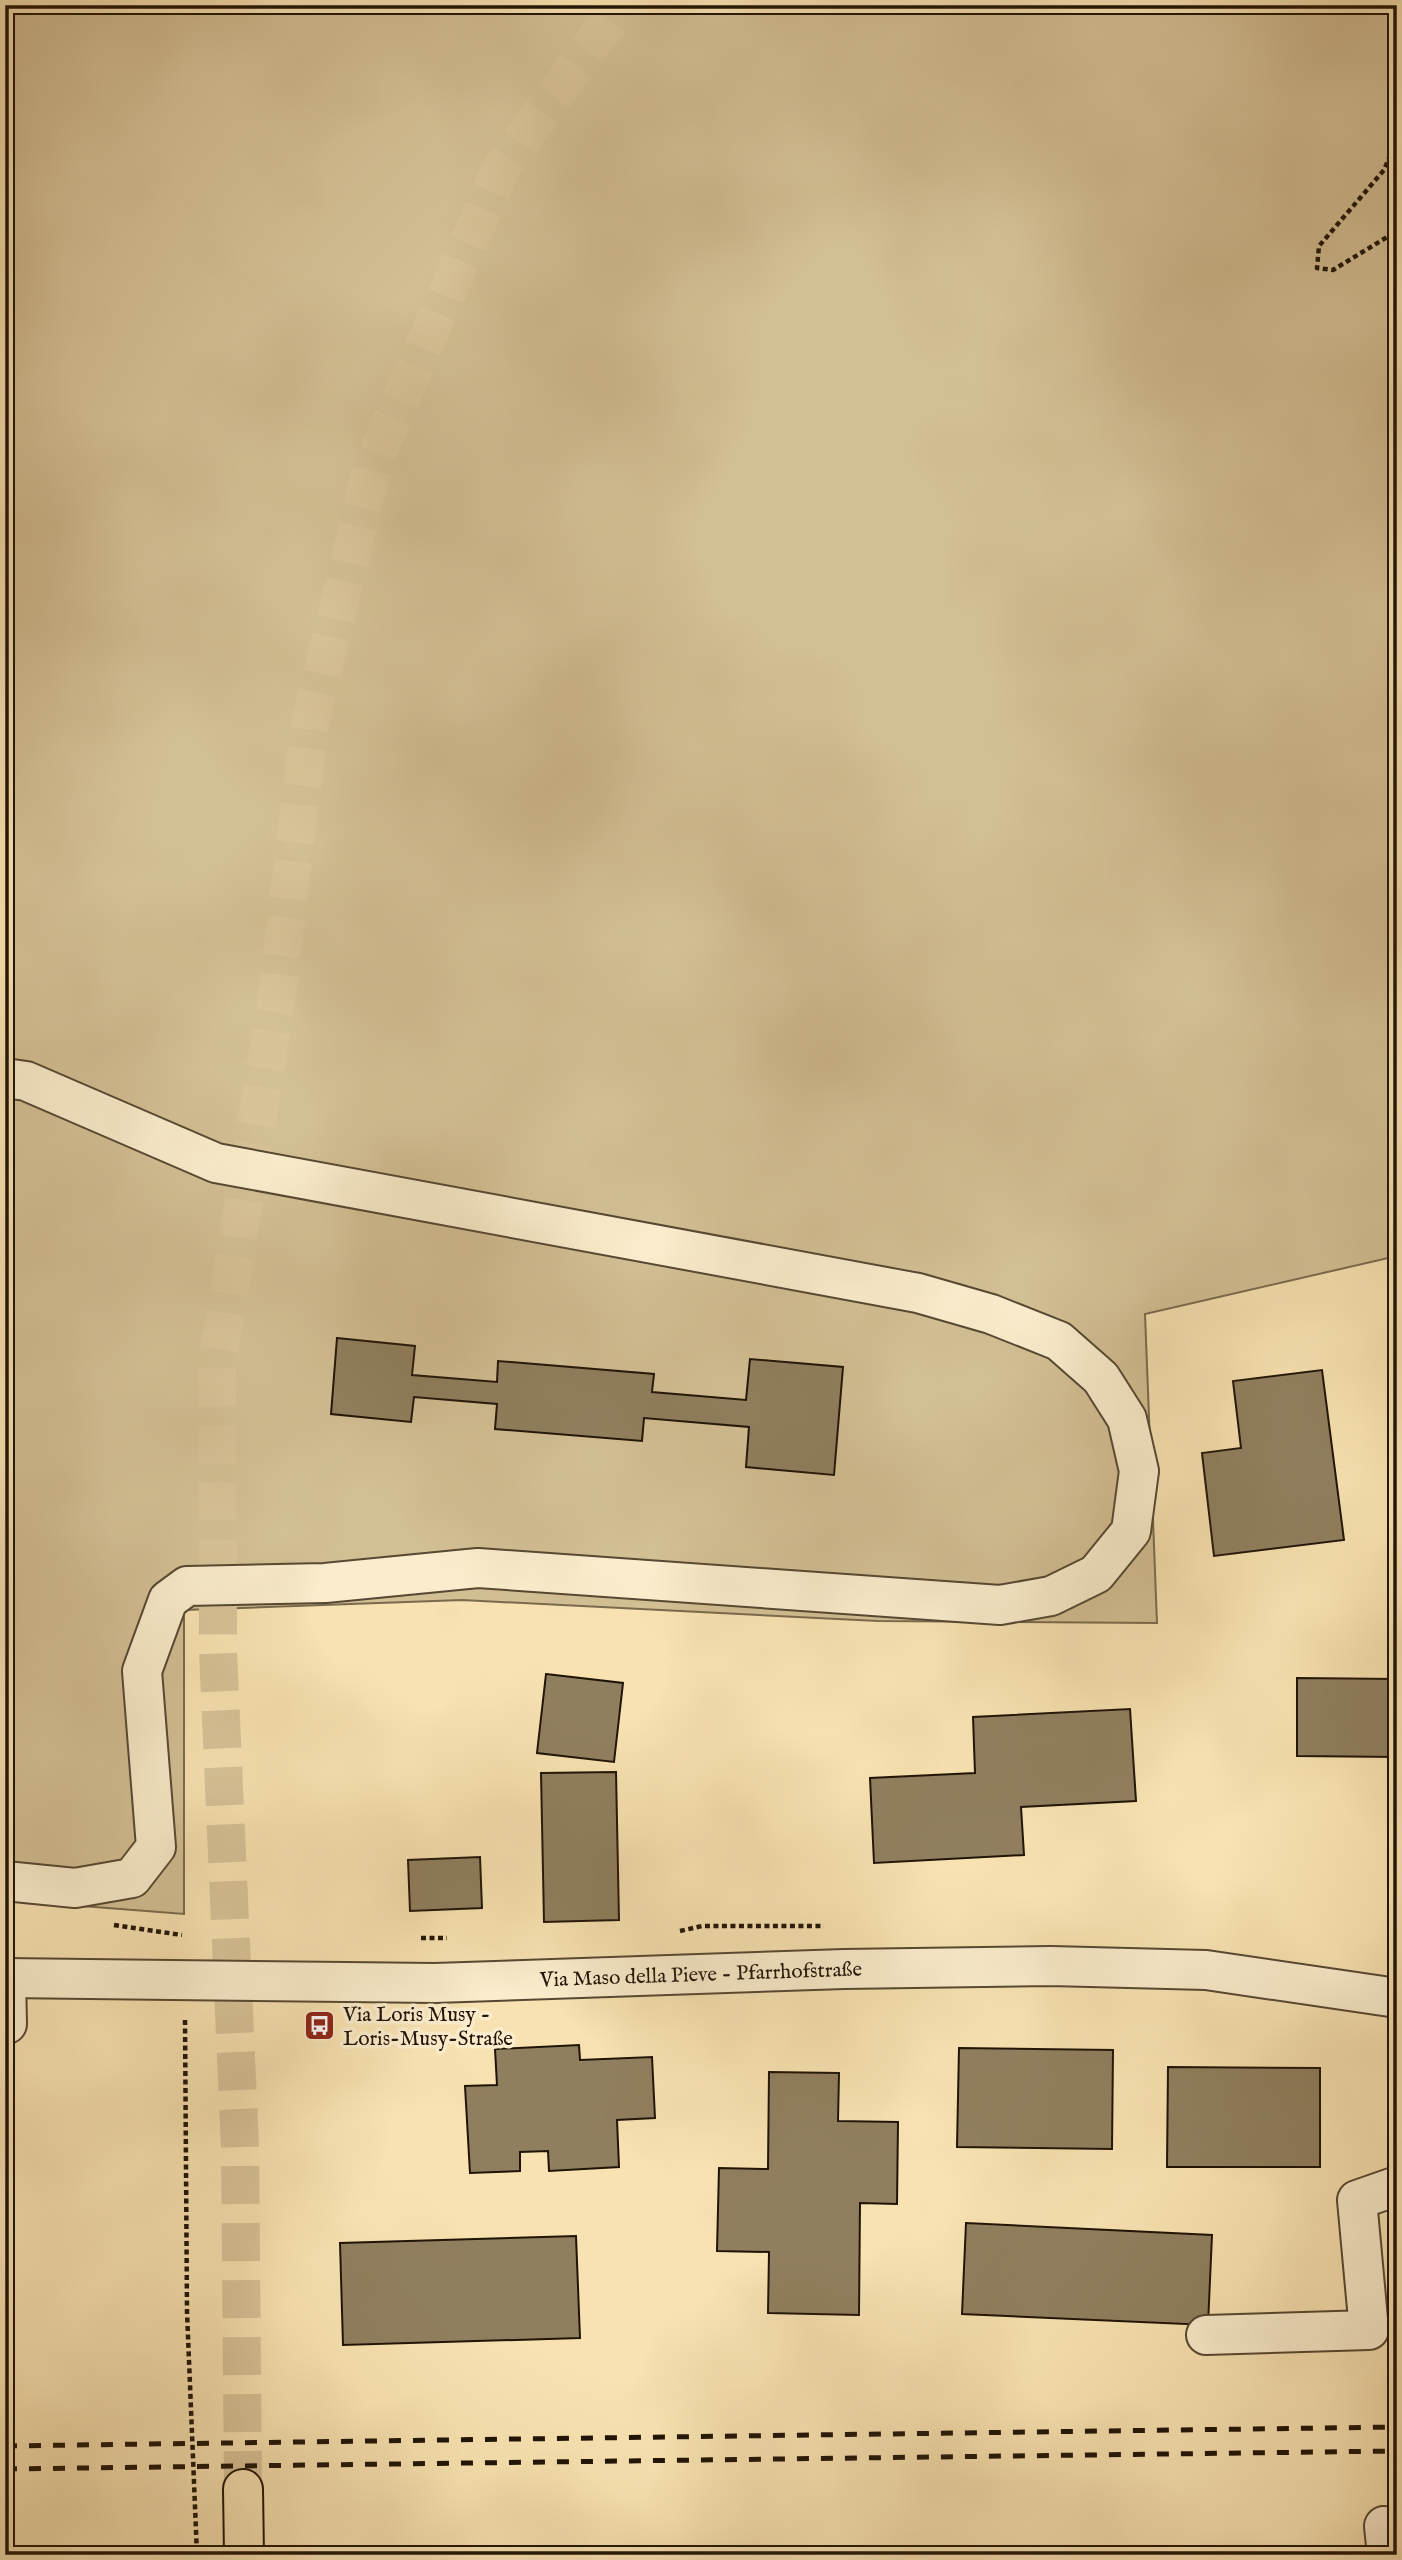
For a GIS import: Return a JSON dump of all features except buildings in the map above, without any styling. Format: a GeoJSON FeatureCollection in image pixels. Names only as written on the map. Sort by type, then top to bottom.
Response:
{"type":"FeatureCollection","features":[{"type":"Feature","properties":{"kind":"main road"},"geometry":{"type":"LineString","coordinates":[[243,2489],[244,2555]]}},
{"type":"Feature","properties":{"kind":"street"},"geometry":{"type":"LineString","coordinates":[[5,1078],[26,1082],[216,1163],[918,1293],[991,1314],[1059,1341],[1101,1378],[1127,1419],[1139,1471],[1131,1531],[1096,1574],[1051,1597],[1000,1605],[478,1567],[325,1583],[187,1586],[168,1600],[142,1671],[156,1847],[132,1878],[75,1888],[5,1881]]}},
{"type":"Feature","properties":{"kind":"street","name":"Via Maso della Pieve - Pfarrhofstraße"},"geometry":{"type":"LineString","coordinates":[[6,1978],[435,1983],[830,1969],[1051,1966],[1206,1970],[1397,1998]]}},
{"type":"Feature","properties":{"kind":"street"},"geometry":{"type":"LineString","coordinates":[[6,1978],[7,2024]]}},
{"type":"Feature","properties":{"kind":"street"},"geometry":{"type":"LineString","coordinates":[[1206,2334],[1369,2330],[1357,2200],[1397,2186]]}},
{"type":"Feature","properties":{"kind":"path"},"geometry":{"type":"LineString","coordinates":[[1397,139],[1384,170],[1319,246],[1317,268],[1333,270],[1397,231]]}},
{"type":"Feature","properties":{"kind":"path"},"geometry":{"type":"LineString","coordinates":[[184,1980],[187,2312],[197,2555]]}},
{"type":"Feature","properties":{"kind":"shaded area"},"geometry":{"type":"Polygon","coordinates":[[[5,5],[1397,5],[1397,1256],[1145,1314],[1157,1623],[878,1621],[462,1600],[184,1610],[184,1914],[5,1900],[5,5]]]}},
{"type":"Feature","properties":{"kind":"tunnel"},"geometry":{"type":"LineString","coordinates":[[243,2489],[240,2147],[218,1651],[217,1365],[276,1003],[309,728],[373,464],[501,168],[621,5]]}},
{"type":"Feature","properties":{"kind":"railway"},"geometry":{"type":"LineString","coordinates":[[5,2446],[1397,2427]]}},
{"type":"Feature","properties":{"kind":"railway"},"geometry":{"type":"LineString","coordinates":[[5,2469],[1397,2451]]}},
{"type":"Feature","properties":{"kind":"place","name":"Via Loris Musy - Loris-Musy-Straße"},"geometry":{"type":"Point","coordinates":[320,2026]}}]}
